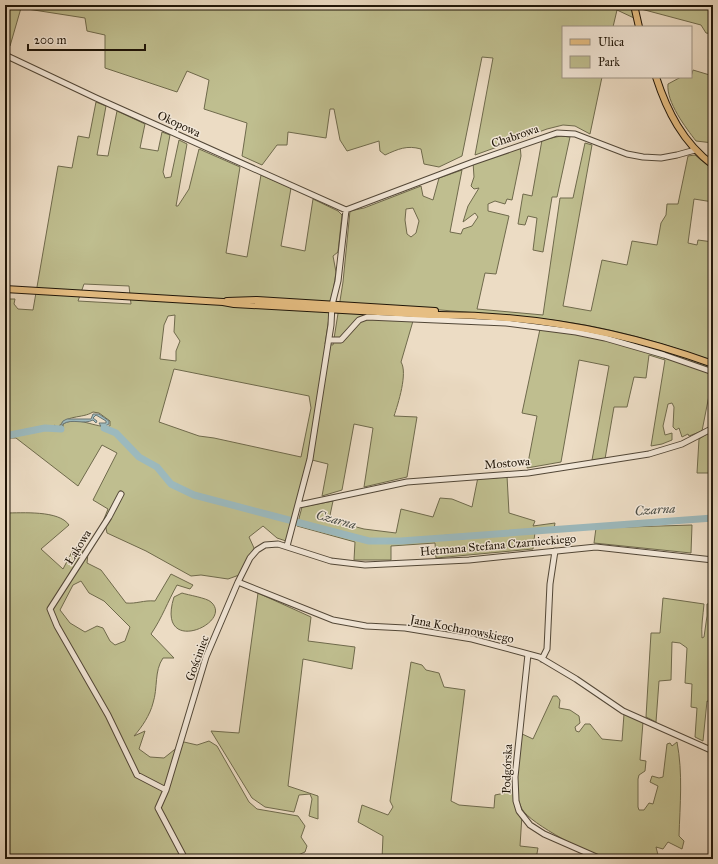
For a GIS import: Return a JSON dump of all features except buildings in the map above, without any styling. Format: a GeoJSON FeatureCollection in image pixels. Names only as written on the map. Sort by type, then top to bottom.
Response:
{"type":"FeatureCollection","features":[{"type":"Feature","properties":{"kind":"main road"},"geometry":{"type":"LineString","coordinates":[[634,5],[640,26]]}},
{"type":"Feature","properties":{"kind":"main road"},"geometry":{"type":"LineString","coordinates":[[656,78],[671,116],[695,150],[713,166]]}},
{"type":"Feature","properties":{"kind":"main road"},"geometry":{"type":"LineString","coordinates":[[5,289],[222,302],[231,300],[257,300],[417,315],[444,314],[520,319],[594,329],[638,339],[713,364]]}},
{"type":"Feature","properties":{"kind":"street","name":"Okopowa"},"geometry":{"type":"LineString","coordinates":[[5,55],[96,98],[346,210]]}},
{"type":"Feature","properties":{"kind":"street","name":"Chabrowa"},"geometry":{"type":"LineString","coordinates":[[346,210],[473,162],[557,133],[575,134],[627,154],[643,157],[661,158],[695,150]]}},
{"type":"Feature","properties":{"kind":"street"},"geometry":{"type":"LineString","coordinates":[[287,546],[293,528],[310,459],[334,308],[346,210]]}},
{"type":"Feature","properties":{"kind":"street"},"geometry":{"type":"LineString","coordinates":[[329,340],[341,340],[359,320],[367,316],[506,323],[605,338],[664,355],[713,372]]}},
{"type":"Feature","properties":{"kind":"street","name":"Mostowa"},"geometry":{"type":"LineString","coordinates":[[299,505],[407,482],[528,473],[649,454],[682,444],[713,428]]}},
{"type":"Feature","properties":{"kind":"street","name":"Łąkowa"},"geometry":{"type":"LineString","coordinates":[[121,494],[109,517],[50,609],[57,626],[108,715],[137,775],[166,790]]}},
{"type":"Feature","properties":{"kind":"street","name":"Gościniec"},"geometry":{"type":"LineString","coordinates":[[185,859],[158,808],[166,790],[206,657],[238,582],[250,558],[257,550],[268,544],[287,546]]}},
{"type":"Feature","properties":{"kind":"street","name":"Hetmana Stefana Czarnieckiego"},"geometry":{"type":"LineString","coordinates":[[287,546],[331,561],[365,565],[469,560],[596,547],[713,560]]}},
{"type":"Feature","properties":{"kind":"street"},"geometry":{"type":"LineString","coordinates":[[542,659],[547,649],[550,584],[555,550]]}},
{"type":"Feature","properties":{"kind":"street","name":"Jana Kochanowskiego"},"geometry":{"type":"LineString","coordinates":[[238,582],[333,620],[366,626],[405,628],[472,639],[528,654],[542,659],[576,679],[623,711],[713,751]]}},
{"type":"Feature","properties":{"kind":"street","name":"Podgórska"},"geometry":{"type":"LineString","coordinates":[[528,654],[515,777],[516,801],[519,811],[530,825],[544,834],[601,859]]}},
{"type":"Feature","properties":{"kind":"green space"},"geometry":{"type":"Polygon","coordinates":[[[5,5],[634,5],[634,18],[617,10],[613,26],[562,26],[562,78],[602,78],[590,134],[575,126],[563,125],[547,129],[475,155],[493,58],[482,57],[462,156],[439,167],[424,164],[421,149],[411,147],[403,148],[385,155],[380,151],[379,141],[347,151],[340,140],[334,109],[330,109],[326,138],[288,132],[287,145],[277,145],[262,165],[242,156],[247,123],[204,109],[209,80],[187,71],[177,92],[105,68],[105,35],[87,31],[85,18],[21,8],[10,46],[5,45],[5,5]]]}},
{"type":"Feature","properties":{"kind":"green space"},"geometry":{"type":"Polygon","coordinates":[[[640,5],[713,5],[713,34],[706,33],[701,25],[641,9],[640,5]]]}},
{"type":"Feature","properties":{"kind":"green space"},"geometry":{"type":"Polygon","coordinates":[[[693,70],[713,76],[713,143],[696,141],[673,107],[670,99],[668,84],[679,78],[692,78],[693,70]]]}},
{"type":"Feature","properties":{"kind":"green space"},"geometry":{"type":"Polygon","coordinates":[[[96,102],[106,106],[97,155],[108,156],[117,111],[145,124],[140,148],[158,151],[162,132],[170,135],[163,172],[165,178],[171,177],[179,140],[187,144],[176,206],[178,206],[189,189],[199,149],[240,167],[226,253],[247,257],[261,175],[291,188],[281,246],[305,251],[313,199],[338,211],[342,215],[338,252],[333,256],[336,272],[325,344],[333,345],[343,282],[350,211],[364,208],[421,186],[423,196],[433,200],[439,178],[462,170],[450,232],[461,234],[463,229],[472,226],[478,217],[475,213],[463,222],[468,206],[479,188],[474,189],[471,186],[474,177],[473,162],[520,145],[521,156],[512,200],[507,199],[505,204],[495,201],[488,204],[488,211],[509,216],[496,274],[485,273],[477,309],[543,315],[560,198],[573,198],[585,143],[592,145],[563,306],[591,311],[602,260],[627,265],[632,241],[657,245],[661,223],[666,215],[667,204],[678,204],[688,156],[695,155],[713,170],[713,202],[694,199],[688,243],[697,245],[698,240],[713,242],[713,361],[629,335],[586,325],[526,317],[404,307],[451,317],[544,324],[624,338],[713,366],[713,375],[702,431],[682,437],[679,428],[676,430],[673,427],[674,407],[672,403],[668,404],[663,426],[665,435],[672,433],[672,440],[651,446],[665,360],[649,355],[646,378],[634,377],[627,407],[614,407],[605,459],[592,460],[609,366],[579,360],[561,462],[527,468],[537,416],[522,413],[540,329],[506,325],[413,321],[401,362],[403,367],[403,381],[394,416],[417,417],[407,477],[364,487],[373,428],[354,424],[342,490],[322,496],[328,464],[312,460],[305,473],[286,541],[277,538],[263,526],[249,537],[254,548],[242,574],[228,579],[201,575],[191,576],[146,551],[107,533],[104,519],[108,509],[93,500],[117,453],[102,445],[78,486],[16,438],[5,438],[5,299],[15,299],[14,304],[18,309],[33,310],[58,166],[72,168],[78,136],[89,138],[96,102]],[[413,208],[406,209],[405,220],[407,234],[411,237],[416,233],[419,221],[413,208]],[[84,284],[78,301],[131,304],[129,286],[84,284]],[[175,315],[168,316],[164,325],[160,359],[176,361],[176,351],[180,341],[174,332],[175,315]],[[174,369],[159,422],[199,436],[301,457],[311,408],[309,396],[174,369]],[[93,412],[69,419],[58,428],[54,425],[53,427],[59,431],[63,429],[63,424],[75,421],[81,421],[99,426],[110,426],[110,421],[99,413],[93,412]]]}},
{"type":"Feature","properties":{"kind":"green space"},"geometry":{"type":"Polygon","coordinates":[[[561,136],[570,137],[557,197],[552,197],[543,252],[533,250],[537,218],[528,216],[525,225],[518,224],[523,194],[532,196],[542,140],[561,136]]]}},
{"type":"Feature","properties":{"kind":"green space"},"geometry":{"type":"Polygon","coordinates":[[[713,430],[713,473],[697,473],[699,439],[713,430]]]}},
{"type":"Feature","properties":{"kind":"green space"},"geometry":{"type":"Polygon","coordinates":[[[507,476],[509,513],[535,521],[533,526],[555,523],[554,529],[435,536],[435,539],[535,532],[533,549],[436,558],[435,543],[391,546],[391,560],[354,560],[355,542],[297,526],[302,507],[333,501],[329,520],[364,529],[396,533],[401,509],[433,517],[440,498],[452,499],[472,507],[478,477],[496,478],[507,476]]]}},
{"type":"Feature","properties":{"kind":"green space"},"geometry":{"type":"Polygon","coordinates":[[[5,513],[40,513],[57,517],[64,520],[69,525],[41,549],[63,569],[74,548],[88,553],[87,563],[101,570],[126,603],[155,601],[171,574],[193,585],[190,589],[177,585],[151,634],[174,658],[163,658],[158,668],[152,707],[145,721],[134,736],[145,731],[139,749],[150,757],[164,758],[184,742],[197,745],[209,741],[217,746],[249,802],[257,809],[298,816],[305,826],[301,837],[307,846],[305,852],[289,859],[5,859],[5,513]],[[81,581],[73,585],[60,610],[70,623],[85,632],[97,626],[103,628],[110,641],[115,645],[125,641],[130,627],[104,601],[89,593],[81,581]]]}},
{"type":"Feature","properties":{"kind":"green space"},"geometry":{"type":"Polygon","coordinates":[[[692,525],[691,553],[594,543],[596,528],[692,525]]]}},
{"type":"Feature","properties":{"kind":"green space"},"geometry":{"type":"Polygon","coordinates":[[[182,593],[211,602],[216,610],[213,619],[205,626],[194,630],[184,631],[175,626],[171,616],[174,597],[182,593]]]}},
{"type":"Feature","properties":{"kind":"green space"},"geometry":{"type":"Polygon","coordinates":[[[258,593],[311,617],[308,641],[355,647],[352,669],[303,659],[288,786],[318,796],[318,819],[309,816],[312,799],[310,794],[299,795],[294,812],[265,807],[252,798],[211,731],[239,733],[258,593]]]}},
{"type":"Feature","properties":{"kind":"green space"},"geometry":{"type":"Polygon","coordinates":[[[663,598],[704,604],[702,638],[704,637],[707,604],[713,603],[713,644],[710,646],[709,652],[713,655],[713,702],[707,701],[703,741],[695,737],[697,708],[691,707],[692,684],[685,683],[687,648],[680,643],[672,642],[671,680],[659,681],[656,722],[646,717],[651,633],[660,633],[663,598]]]}},
{"type":"Feature","properties":{"kind":"green space"},"geometry":{"type":"Polygon","coordinates":[[[411,662],[422,665],[426,670],[439,673],[444,687],[465,690],[451,801],[459,805],[494,808],[495,795],[505,793],[505,789],[514,790],[522,815],[520,846],[538,848],[536,859],[403,859],[400,856],[392,859],[382,859],[383,836],[358,822],[362,805],[388,815],[393,807],[390,801],[411,662]]]}},
{"type":"Feature","properties":{"kind":"green space"},"geometry":{"type":"Polygon","coordinates":[[[553,696],[557,696],[560,700],[559,708],[570,710],[579,716],[580,723],[575,727],[576,731],[579,732],[585,724],[590,724],[602,739],[622,741],[624,714],[643,722],[640,760],[646,761],[645,771],[639,775],[638,779],[639,810],[644,810],[649,803],[653,804],[658,786],[650,782],[652,776],[659,778],[663,777],[667,744],[670,743],[672,746],[677,742],[681,777],[679,836],[684,841],[682,849],[668,842],[663,849],[656,847],[658,855],[655,859],[608,859],[576,846],[549,831],[527,815],[522,809],[519,800],[516,781],[520,733],[533,739],[553,696]]]}},
{"type":"Feature","properties":{"kind":"water"},"geometry":{"type":"Polygon","coordinates":[[[93,414],[99,414],[109,421],[109,424],[105,426],[111,431],[102,428],[99,423],[106,423],[106,421],[96,415],[93,418],[97,421],[96,423],[93,420],[86,422],[67,422],[63,424],[61,431],[53,427],[59,429],[63,421],[67,419],[91,419],[93,414]]]}},
{"type":"Feature","properties":{"kind":"waterway"},"geometry":{"type":"LineString","coordinates":[[629,342],[713,369]]}},
{"type":"Feature","properties":{"kind":"waterway","name":"Czarna"},"geometry":{"type":"LineString","coordinates":[[5,436],[45,428],[61,429]]}},
{"type":"Feature","properties":{"kind":"waterway","name":"Czarna"},"geometry":{"type":"LineString","coordinates":[[104,428],[116,433],[139,457],[157,467],[171,484],[194,495],[369,541],[401,541],[713,518]]}}]}
